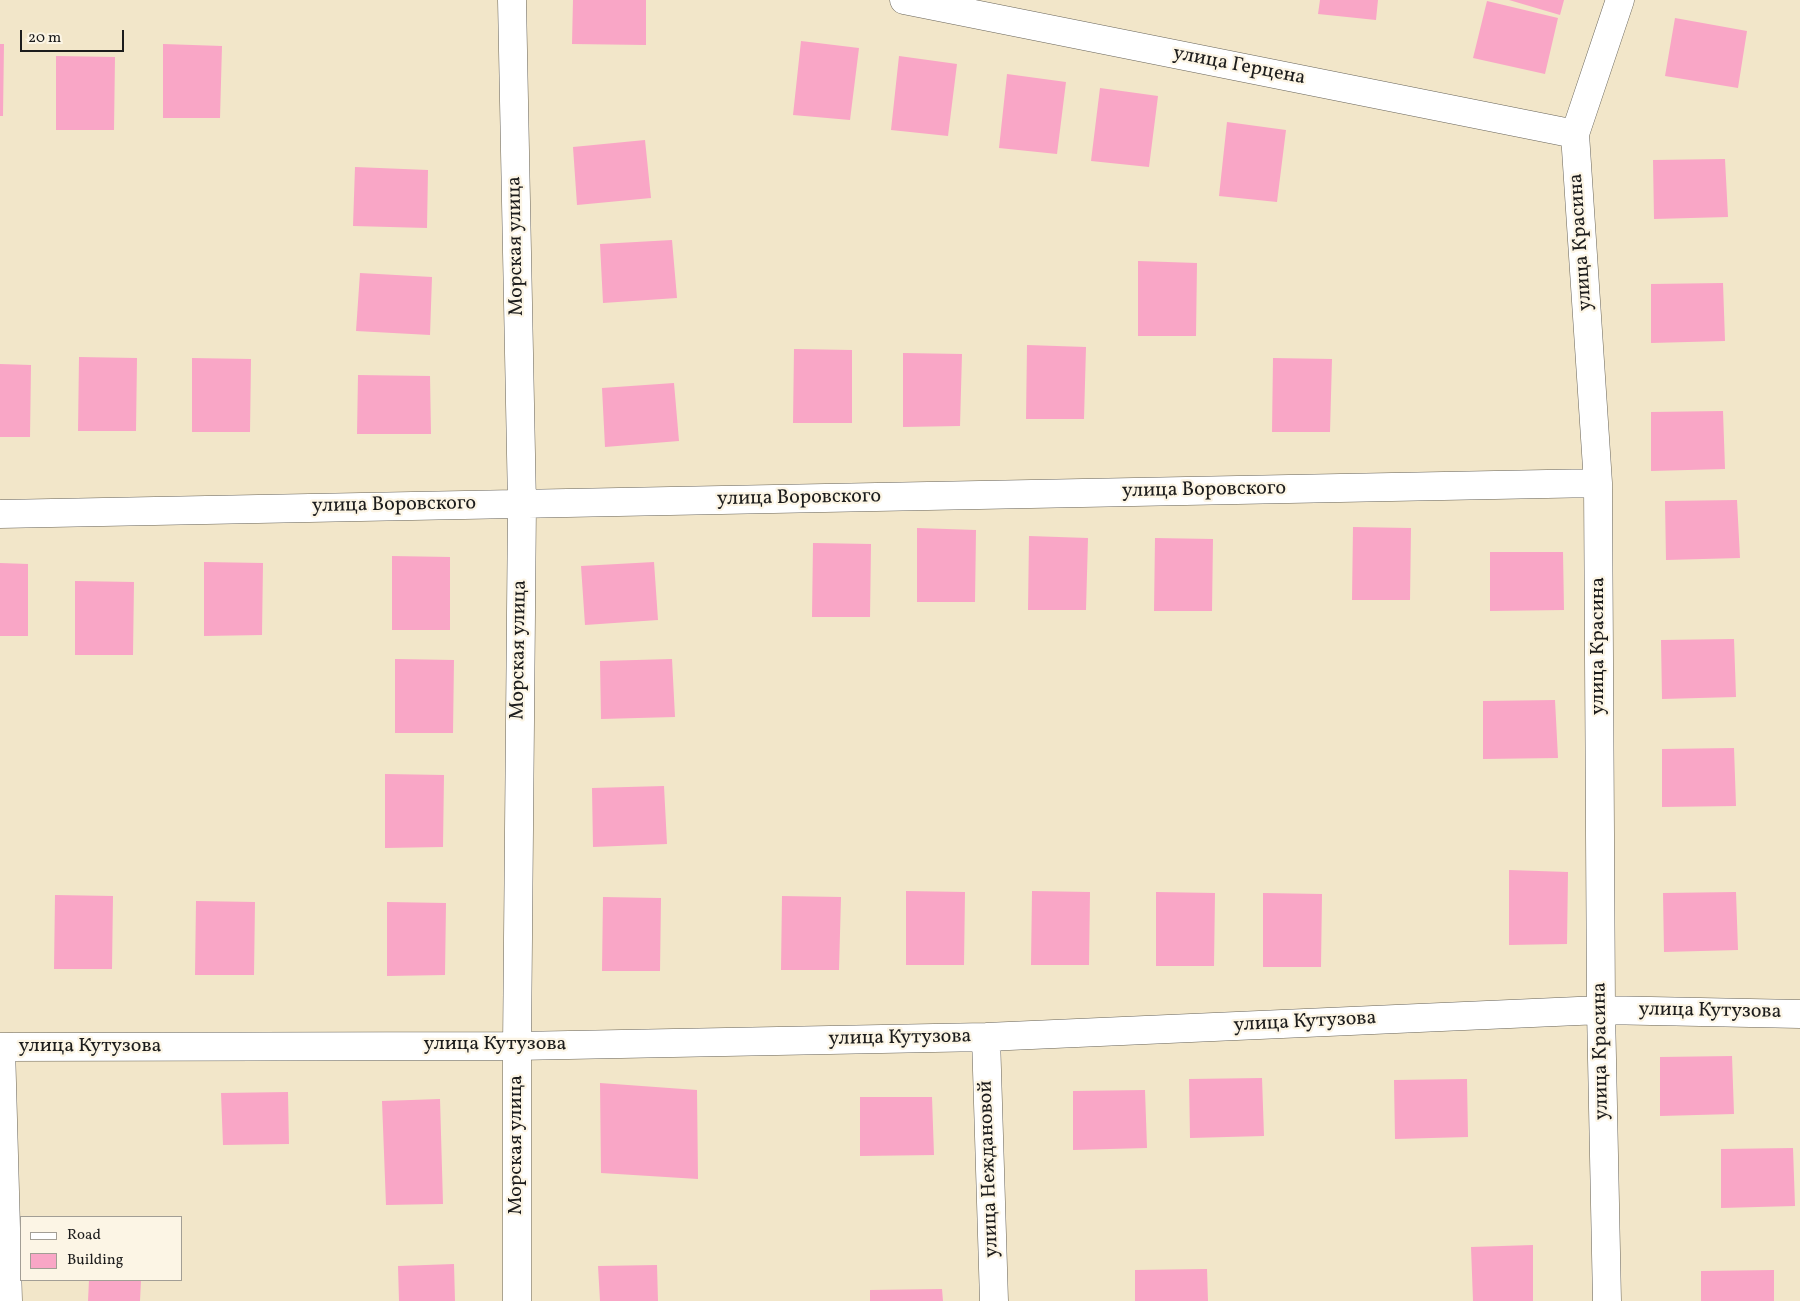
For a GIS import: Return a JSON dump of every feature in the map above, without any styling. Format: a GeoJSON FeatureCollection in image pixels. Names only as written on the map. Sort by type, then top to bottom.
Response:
{"type":"FeatureCollection","features":[{"type":"Feature","properties":{"kind":"street","name":"Морская улица"},"geometry":{"type":"LineString","coordinates":[[512,0],[522,504],[517,1046],[518,1301]]}},
{"type":"Feature","properties":{"kind":"street","name":"улица Герцена"},"geometry":{"type":"LineString","coordinates":[[904,0],[1575,134]]}},
{"type":"Feature","properties":{"kind":"street","name":"улица Красина"},"geometry":{"type":"LineString","coordinates":[[1607,1301],[1601,1010],[1598,484],[1575,134],[1620,0]]}},
{"type":"Feature","properties":{"kind":"street","name":"улица Воровского"},"geometry":{"type":"LineString","coordinates":[[0,514],[1598,484]]}},
{"type":"Feature","properties":{"kind":"street","name":"улица Кутузова"},"geometry":{"type":"LineString","coordinates":[[1,1047],[517,1046],[986,1037],[1601,1010],[1800,1014]]}},
{"type":"Feature","properties":{"kind":"street","name":"улица Неждановой"},"geometry":{"type":"LineString","coordinates":[[986,1037],[994,1301]]}},
{"type":"Feature","properties":{"kind":"street"},"geometry":{"type":"LineString","coordinates":[[1,1047],[8,1301]]}},
{"type":"Feature","properties":{"kind":"building"},"geometry":{"type":"Polygon","coordinates":[[[573,0],[646,0],[646,45],[572,44],[573,0]]]}},
{"type":"Feature","properties":{"kind":"building"},"geometry":{"type":"Polygon","coordinates":[[[1320,0],[1378,0],[1376,20],[1318,14],[1320,0]]]}},
{"type":"Feature","properties":{"kind":"building"},"geometry":{"type":"Polygon","coordinates":[[[1509,0],[1564,0],[1560,15],[1509,0]]]}},
{"type":"Feature","properties":{"kind":"building"},"geometry":{"type":"Polygon","coordinates":[[[1487,1],[1558,18],[1545,74],[1473,58],[1487,1]]]}},
{"type":"Feature","properties":{"kind":"building"},"geometry":{"type":"Polygon","coordinates":[[[1675,18],[1747,31],[1738,88],[1665,76],[1675,18]]]}},
{"type":"Feature","properties":{"kind":"building"},"geometry":{"type":"Polygon","coordinates":[[[801,41],[859,48],[850,120],[793,115],[801,41]]]}},
{"type":"Feature","properties":{"kind":"building"},"geometry":{"type":"Polygon","coordinates":[[[0,44],[4,44],[3,116],[0,116],[0,44]]]}},
{"type":"Feature","properties":{"kind":"building"},"geometry":{"type":"Polygon","coordinates":[[[163,44],[222,46],[220,118],[163,118],[163,44]]]}},
{"type":"Feature","properties":{"kind":"building"},"geometry":{"type":"Polygon","coordinates":[[[56,56],[115,57],[114,130],[56,130],[56,56]]]}},
{"type":"Feature","properties":{"kind":"building"},"geometry":{"type":"Polygon","coordinates":[[[899,56],[957,64],[948,136],[891,130],[899,56]]]}},
{"type":"Feature","properties":{"kind":"building"},"geometry":{"type":"Polygon","coordinates":[[[1007,74],[1066,82],[1057,154],[999,148],[1007,74]]]}},
{"type":"Feature","properties":{"kind":"building"},"geometry":{"type":"Polygon","coordinates":[[[1100,88],[1158,96],[1149,167],[1091,161],[1100,88]]]}},
{"type":"Feature","properties":{"kind":"building"},"geometry":{"type":"Polygon","coordinates":[[[1227,122],[1286,130],[1277,202],[1219,196],[1227,122]]]}},
{"type":"Feature","properties":{"kind":"building"},"geometry":{"type":"Polygon","coordinates":[[[645,140],[651,198],[577,205],[573,147],[645,140]]]}},
{"type":"Feature","properties":{"kind":"building"},"geometry":{"type":"Polygon","coordinates":[[[1725,159],[1728,217],[1654,219],[1653,160],[1725,159]]]}},
{"type":"Feature","properties":{"kind":"building"},"geometry":{"type":"Polygon","coordinates":[[[355,167],[428,170],[427,228],[353,226],[355,167]]]}},
{"type":"Feature","properties":{"kind":"building"},"geometry":{"type":"Polygon","coordinates":[[[672,240],[677,298],[603,303],[600,244],[672,240]]]}},
{"type":"Feature","properties":{"kind":"building"},"geometry":{"type":"Polygon","coordinates":[[[1138,261],[1197,263],[1196,336],[1138,336],[1138,261]]]}},
{"type":"Feature","properties":{"kind":"building"},"geometry":{"type":"Polygon","coordinates":[[[360,273],[432,277],[430,335],[356,331],[360,273]]]}},
{"type":"Feature","properties":{"kind":"building"},"geometry":{"type":"Polygon","coordinates":[[[1723,283],[1725,341],[1651,343],[1651,284],[1723,283]]]}},
{"type":"Feature","properties":{"kind":"building"},"geometry":{"type":"Polygon","coordinates":[[[1027,345],[1086,347],[1084,419],[1026,419],[1027,345]]]}},
{"type":"Feature","properties":{"kind":"building"},"geometry":{"type":"Polygon","coordinates":[[[794,349],[852,350],[852,423],[793,423],[794,349]]]}},
{"type":"Feature","properties":{"kind":"building"},"geometry":{"type":"Polygon","coordinates":[[[903,353],[962,354],[960,426],[903,427],[903,353]]]}},
{"type":"Feature","properties":{"kind":"building"},"geometry":{"type":"Polygon","coordinates":[[[79,357],[137,358],[136,431],[78,431],[79,357]]]}},
{"type":"Feature","properties":{"kind":"building"},"geometry":{"type":"Polygon","coordinates":[[[192,358],[251,359],[250,432],[192,432],[192,358]]]}},
{"type":"Feature","properties":{"kind":"building"},"geometry":{"type":"Polygon","coordinates":[[[1273,358],[1332,359],[1330,432],[1272,432],[1273,358]]]}},
{"type":"Feature","properties":{"kind":"building"},"geometry":{"type":"Polygon","coordinates":[[[0,364],[31,365],[30,437],[0,437],[0,364]]]}},
{"type":"Feature","properties":{"kind":"building"},"geometry":{"type":"Polygon","coordinates":[[[358,375],[430,376],[431,434],[357,434],[358,375]]]}},
{"type":"Feature","properties":{"kind":"building"},"geometry":{"type":"Polygon","coordinates":[[[674,383],[679,441],[605,447],[602,388],[674,383]]]}},
{"type":"Feature","properties":{"kind":"building"},"geometry":{"type":"Polygon","coordinates":[[[1723,411],[1725,469],[1651,471],[1651,412],[1723,411]]]}},
{"type":"Feature","properties":{"kind":"building"},"geometry":{"type":"Polygon","coordinates":[[[1737,500],[1740,558],[1666,560],[1665,501],[1737,500]]]}},
{"type":"Feature","properties":{"kind":"building"},"geometry":{"type":"Polygon","coordinates":[[[1353,527],[1411,528],[1410,600],[1352,600],[1353,527]]]}},
{"type":"Feature","properties":{"kind":"building"},"geometry":{"type":"Polygon","coordinates":[[[917,528],[976,530],[975,602],[917,602],[917,528]]]}},
{"type":"Feature","properties":{"kind":"building"},"geometry":{"type":"Polygon","coordinates":[[[1029,536],[1088,538],[1086,610],[1028,610],[1029,536]]]}},
{"type":"Feature","properties":{"kind":"building"},"geometry":{"type":"Polygon","coordinates":[[[1155,538],[1213,539],[1212,611],[1154,611],[1155,538]]]}},
{"type":"Feature","properties":{"kind":"building"},"geometry":{"type":"Polygon","coordinates":[[[813,543],[871,544],[870,617],[812,617],[813,543]]]}},
{"type":"Feature","properties":{"kind":"building"},"geometry":{"type":"Polygon","coordinates":[[[1490,552],[1563,552],[1564,610],[1490,611],[1490,552]]]}},
{"type":"Feature","properties":{"kind":"building"},"geometry":{"type":"Polygon","coordinates":[[[392,556],[450,557],[450,630],[392,630],[392,556]]]}},
{"type":"Feature","properties":{"kind":"building"},"geometry":{"type":"Polygon","coordinates":[[[204,562],[263,563],[262,635],[204,636],[204,562]]]}},
{"type":"Feature","properties":{"kind":"building"},"geometry":{"type":"Polygon","coordinates":[[[654,562],[658,620],[585,625],[581,566],[654,562]]]}},
{"type":"Feature","properties":{"kind":"building"},"geometry":{"type":"Polygon","coordinates":[[[0,563],[28,564],[28,636],[0,636],[0,563]]]}},
{"type":"Feature","properties":{"kind":"building"},"geometry":{"type":"Polygon","coordinates":[[[75,581],[134,582],[133,655],[75,655],[75,581]]]}},
{"type":"Feature","properties":{"kind":"building"},"geometry":{"type":"Polygon","coordinates":[[[1734,639],[1736,697],[1662,699],[1661,640],[1734,639]]]}},
{"type":"Feature","properties":{"kind":"building"},"geometry":{"type":"Polygon","coordinates":[[[395,659],[454,660],[453,733],[395,733],[395,659]]]}},
{"type":"Feature","properties":{"kind":"building"},"geometry":{"type":"Polygon","coordinates":[[[672,659],[675,717],[601,719],[600,661],[672,659]]]}},
{"type":"Feature","properties":{"kind":"building"},"geometry":{"type":"Polygon","coordinates":[[[1555,700],[1558,758],[1483,759],[1483,701],[1555,700]]]}},
{"type":"Feature","properties":{"kind":"building"},"geometry":{"type":"Polygon","coordinates":[[[1734,748],[1736,806],[1662,807],[1662,749],[1734,748]]]}},
{"type":"Feature","properties":{"kind":"building"},"geometry":{"type":"Polygon","coordinates":[[[385,774],[444,775],[443,847],[385,848],[385,774]]]}},
{"type":"Feature","properties":{"kind":"building"},"geometry":{"type":"Polygon","coordinates":[[[664,786],[667,844],[593,847],[592,788],[664,786]]]}},
{"type":"Feature","properties":{"kind":"building"},"geometry":{"type":"Polygon","coordinates":[[[1509,870],[1568,872],[1567,944],[1509,945],[1509,870]]]}},
{"type":"Feature","properties":{"kind":"building"},"geometry":{"type":"Polygon","coordinates":[[[906,891],[965,892],[964,965],[906,965],[906,891]]]}},
{"type":"Feature","properties":{"kind":"building"},"geometry":{"type":"Polygon","coordinates":[[[1032,891],[1090,892],[1089,965],[1031,965],[1032,891]]]}},
{"type":"Feature","properties":{"kind":"building"},"geometry":{"type":"Polygon","coordinates":[[[1156,892],[1215,893],[1214,966],[1156,966],[1156,892]]]}},
{"type":"Feature","properties":{"kind":"building"},"geometry":{"type":"Polygon","coordinates":[[[1736,892],[1738,950],[1664,952],[1663,893],[1736,892]]]}},
{"type":"Feature","properties":{"kind":"building"},"geometry":{"type":"Polygon","coordinates":[[[1263,893],[1322,894],[1321,967],[1263,967],[1263,893]]]}},
{"type":"Feature","properties":{"kind":"building"},"geometry":{"type":"Polygon","coordinates":[[[55,895],[113,896],[112,969],[54,969],[55,895]]]}},
{"type":"Feature","properties":{"kind":"building"},"geometry":{"type":"Polygon","coordinates":[[[782,896],[841,897],[839,970],[781,970],[782,896]]]}},
{"type":"Feature","properties":{"kind":"building"},"geometry":{"type":"Polygon","coordinates":[[[603,897],[661,898],[660,971],[602,971],[603,897]]]}},
{"type":"Feature","properties":{"kind":"building"},"geometry":{"type":"Polygon","coordinates":[[[196,901],[255,902],[254,975],[195,975],[196,901]]]}},
{"type":"Feature","properties":{"kind":"building"},"geometry":{"type":"Polygon","coordinates":[[[387,902],[446,903],[445,975],[387,976],[387,902]]]}},
{"type":"Feature","properties":{"kind":"building"},"geometry":{"type":"Polygon","coordinates":[[[1732,1056],[1734,1114],[1660,1116],[1660,1057],[1732,1056]]]}},
{"type":"Feature","properties":{"kind":"building"},"geometry":{"type":"Polygon","coordinates":[[[1262,1078],[1264,1136],[1190,1138],[1189,1079],[1262,1078]]]}},
{"type":"Feature","properties":{"kind":"building"},"geometry":{"type":"Polygon","coordinates":[[[1467,1079],[1468,1137],[1395,1139],[1394,1080],[1467,1079]]]}},
{"type":"Feature","properties":{"kind":"building"},"geometry":{"type":"Polygon","coordinates":[[[600,1083],[697,1090],[698,1179],[601,1173],[600,1083]]]}},
{"type":"Feature","properties":{"kind":"building"},"geometry":{"type":"Polygon","coordinates":[[[1145,1090],[1147,1148],[1073,1150],[1073,1091],[1145,1090]]]}},
{"type":"Feature","properties":{"kind":"building"},"geometry":{"type":"Polygon","coordinates":[[[288,1092],[289,1144],[223,1145],[221,1093],[288,1092]]]}},
{"type":"Feature","properties":{"kind":"building"},"geometry":{"type":"Polygon","coordinates":[[[860,1097],[932,1097],[934,1155],[860,1156],[860,1097]]]}},
{"type":"Feature","properties":{"kind":"building"},"geometry":{"type":"Polygon","coordinates":[[[440,1099],[443,1204],[386,1205],[382,1101],[440,1099]]]}},
{"type":"Feature","properties":{"kind":"building"},"geometry":{"type":"Polygon","coordinates":[[[1793,1148],[1795,1206],[1721,1208],[1721,1149],[1793,1148]]]}},
{"type":"Feature","properties":{"kind":"building"},"geometry":{"type":"Polygon","coordinates":[[[1533,1245],[1533,1301],[1473,1301],[1471,1247],[1533,1245]]]}},
{"type":"Feature","properties":{"kind":"building"},"geometry":{"type":"Polygon","coordinates":[[[454,1264],[455,1301],[399,1301],[398,1266],[454,1264]]]}},
{"type":"Feature","properties":{"kind":"building"},"geometry":{"type":"Polygon","coordinates":[[[657,1265],[658,1301],[600,1301],[598,1266],[657,1265]]]}},
{"type":"Feature","properties":{"kind":"building"},"geometry":{"type":"Polygon","coordinates":[[[1207,1269],[1208,1301],[1135,1301],[1135,1270],[1207,1269]]]}},
{"type":"Feature","properties":{"kind":"building"},"geometry":{"type":"Polygon","coordinates":[[[1774,1270],[1774,1301],[1701,1301],[1701,1271],[1774,1270]]]}},
{"type":"Feature","properties":{"kind":"building"},"geometry":{"type":"Polygon","coordinates":[[[89,1281],[141,1281],[140,1301],[88,1301],[89,1281]]]}},
{"type":"Feature","properties":{"kind":"building"},"geometry":{"type":"Polygon","coordinates":[[[942,1289],[943,1301],[870,1301],[870,1290],[942,1289]]]}}]}
